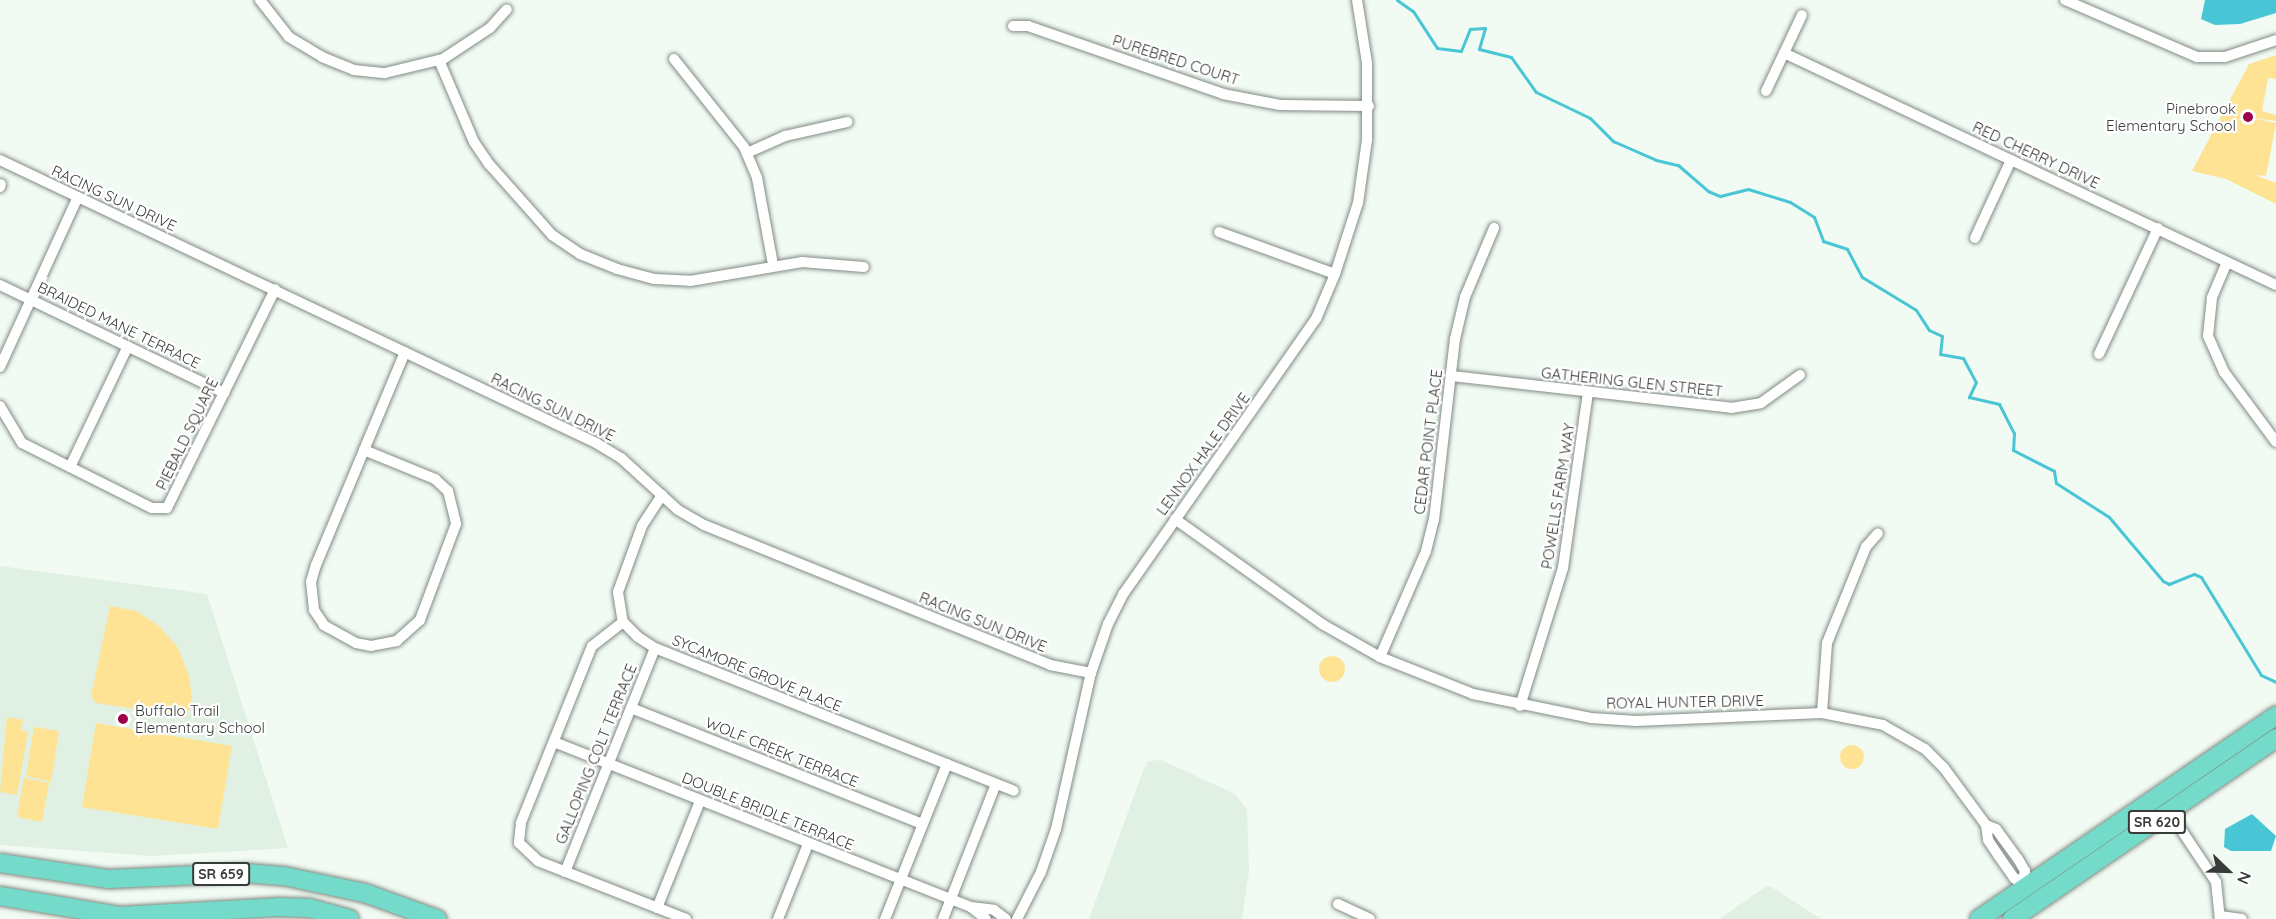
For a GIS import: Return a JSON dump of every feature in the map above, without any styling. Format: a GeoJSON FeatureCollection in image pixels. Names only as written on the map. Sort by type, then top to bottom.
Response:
{"type":"FeatureCollection","features":[{"type":"Feature","properties":{"kind":"main road"},"geometry":{"type":"LineString","coordinates":[[1979,919],[2025,884],[2276,716]]}},
{"type":"Feature","properties":{"kind":"main road","name":"SR 620"},"geometry":{"type":"LineString","coordinates":[[2012,919],[2170,813],[2276,738]]}},
{"type":"Feature","properties":{"kind":"main road","name":"SR 659"},"geometry":{"type":"LineString","coordinates":[[0,863],[109,879],[246,873],[284,876],[365,893],[437,919]]}},
{"type":"Feature","properties":{"kind":"main road"},"geometry":{"type":"LineString","coordinates":[[0,896],[119,916],[278,907],[309,908],[350,919]]}},
{"type":"Feature","properties":{"kind":"street"},"geometry":{"type":"LineString","coordinates":[[260,0],[289,37],[322,57],[354,70],[385,72],[439,60],[490,28],[507,9]]}},
{"type":"Feature","properties":{"kind":"street","name":"LENNOX HALE DRIVE"},"geometry":{"type":"LineString","coordinates":[[1017,919],[1041,873],[1056,829],[1091,673],[1124,593],[1311,326],[1335,274],[1358,203],[1369,106],[1357,0]]}},
{"type":"Feature","properties":{"kind":"street"},"geometry":{"type":"LineString","coordinates":[[2065,0],[2197,57],[2225,57],[2276,40]]}},
{"type":"Feature","properties":{"kind":"street"},"geometry":{"type":"LineString","coordinates":[[1766,91],[1802,15]]}},
{"type":"Feature","properties":{"kind":"street","name":"PUREBRED COURT"},"geometry":{"type":"LineString","coordinates":[[1013,26],[1028,26],[1223,94],[1280,105],[1369,106]]}},
{"type":"Feature","properties":{"kind":"street","name":"RED CHERRY DRIVE"},"geometry":{"type":"LineString","coordinates":[[1784,53],[2276,285]]}},
{"type":"Feature","properties":{"kind":"street"},"geometry":{"type":"LineString","coordinates":[[674,59],[723,117],[747,153],[760,189],[773,264]]}},
{"type":"Feature","properties":{"kind":"street"},"geometry":{"type":"LineString","coordinates":[[439,60],[474,142],[489,164],[552,235],[580,254],[655,279],[690,281],[773,264],[822,262],[864,267]]}},
{"type":"Feature","properties":{"kind":"street"},"geometry":{"type":"LineString","coordinates":[[747,153],[785,136],[847,122]]}},
{"type":"Feature","properties":{"kind":"street","name":"RACING SUN DRIVE"},"geometry":{"type":"LineString","coordinates":[[0,160],[596,443],[621,458],[662,495],[704,525],[1050,665],[1091,673]]}},
{"type":"Feature","properties":{"kind":"street"},"geometry":{"type":"LineString","coordinates":[[1975,238],[2011,160]]}},
{"type":"Feature","properties":{"kind":"street"},"geometry":{"type":"LineString","coordinates":[[0,367],[78,197]]}},
{"type":"Feature","properties":{"kind":"street","name":"CEDAR POINT PLACE"},"geometry":{"type":"LineString","coordinates":[[1380,657],[1426,551],[1452,376],[1455,339],[1465,297],[1494,228]]}},
{"type":"Feature","properties":{"kind":"street"},"geometry":{"type":"LineString","coordinates":[[2099,354],[2158,228]]}},
{"type":"Feature","properties":{"kind":"street"},"geometry":{"type":"LineString","coordinates":[[1219,232],[1335,274]]}},
{"type":"Feature","properties":{"kind":"street"},"geometry":{"type":"LineString","coordinates":[[2227,262],[2212,298],[2208,336],[2224,372],[2276,442]]}},
{"type":"Feature","properties":{"kind":"street","name":"BRAIDED MANE TERRACE"},"geometry":{"type":"LineString","coordinates":[[0,285],[224,393]]}},
{"type":"Feature","properties":{"kind":"street","name":"PIEBALD SQUARE"},"geometry":{"type":"LineString","coordinates":[[0,406],[22,443],[152,508],[167,508],[275,290]]}},
{"type":"Feature","properties":{"kind":"street"},"geometry":{"type":"LineString","coordinates":[[70,467],[128,346]]}},
{"type":"Feature","properties":{"kind":"street"},"geometry":{"type":"LineString","coordinates":[[364,450],[435,478],[447,491],[456,524],[420,620],[398,641],[370,646],[356,643],[324,624],[314,610],[311,595],[316,565],[364,450],[405,352]]}},
{"type":"Feature","properties":{"kind":"street","name":"GATHERING GLEN STREET"},"geometry":{"type":"LineString","coordinates":[[1452,376],[1731,408],[1761,403],[1800,375]]}},
{"type":"Feature","properties":{"kind":"street","name":"POWELLS FARM WAY"},"geometry":{"type":"LineString","coordinates":[[1520,705],[1567,551],[1588,392]]}},
{"type":"Feature","properties":{"kind":"street"},"geometry":{"type":"LineString","coordinates":[[662,495],[645,520],[621,579],[618,592],[623,622],[592,646],[518,836],[526,853],[566,872],[686,919]]}},
{"type":"Feature","properties":{"kind":"street","name":"ROYAL HUNTER DRIVE"},"geometry":{"type":"LineString","coordinates":[[1175,519],[1302,611],[1380,657],[1473,694],[1591,718],[1636,721],[1822,713],[1868,719],[1925,749],[1944,768],[1986,825],[1989,840],[1998,855],[2015,879],[2025,884],[2036,904]]}},
{"type":"Feature","properties":{"kind":"street"},"geometry":{"type":"LineString","coordinates":[[1822,713],[1827,643],[1866,547],[1878,533]]}},
{"type":"Feature","properties":{"kind":"street","name":"SYCAMORE GROVE PLACE"},"geometry":{"type":"LineString","coordinates":[[623,622],[655,648],[1014,791]]}},
{"type":"Feature","properties":{"kind":"street","name":"GALLOPING COLT TERRACE"},"geometry":{"type":"LineString","coordinates":[[566,872],[655,648]]}},
{"type":"Feature","properties":{"kind":"street","name":"WOLF CREEK TERRACE"},"geometry":{"type":"LineString","coordinates":[[631,708],[922,824]]}},
{"type":"Feature","properties":{"kind":"street","name":"DOUBLE BRIDLE TERRACE"},"geometry":{"type":"LineString","coordinates":[[554,742],[971,907],[994,910],[1006,919]]}},
{"type":"Feature","properties":{"kind":"street"},"geometry":{"type":"LineString","coordinates":[[885,919],[947,764]]}},
{"type":"Feature","properties":{"kind":"street"},"geometry":{"type":"LineString","coordinates":[[943,919],[996,784]]}},
{"type":"Feature","properties":{"kind":"street"},"geometry":{"type":"LineString","coordinates":[[657,908],[700,801]]}},
{"type":"Feature","properties":{"kind":"street"},"geometry":{"type":"LineString","coordinates":[[2170,813],[2216,882],[2220,918],[2242,919]]}},
{"type":"Feature","properties":{"kind":"street"},"geometry":{"type":"LineString","coordinates":[[778,919],[808,844]]}},
{"type":"Feature","properties":{"kind":"street"},"geometry":{"type":"LineString","coordinates":[[1338,903],[1370,919]]}},
{"type":"Feature","properties":{"kind":"street","name":"DOUBLE BRIDLE TERRACE"},"geometry":{"type":"LineString","coordinates":[[971,907],[986,919]]}},
{"type":"Feature","properties":{"kind":"shaded area","name":"Pinebrook Elementary School"},"geometry":{"type":"Polygon","coordinates":[[[2276,55],[2276,79],[2268,78],[2262,111],[2276,115],[2276,121],[2252,118],[2276,123],[2266,176],[2255,175],[2276,183],[2276,204],[2226,179],[2192,171],[2249,64],[2276,55]]]}},
{"type":"Feature","properties":{"kind":"shaded area","name":"Buffalo Trail Elementary School"},"geometry":{"type":"Polygon","coordinates":[[[0,566],[207,594],[288,848],[152,856],[0,845],[0,566]]]}},
{"type":"Feature","properties":{"kind":"shaded area"},"geometry":{"type":"Polygon","coordinates":[[[110,606],[136,611],[159,626],[178,648],[189,676],[192,699],[187,717],[96,703],[91,696],[110,606]]]}},
{"type":"Feature","properties":{"kind":"shaded area"},"geometry":{"type":"Polygon","coordinates":[[[1332,656],[1341,660],[1345,669],[1341,678],[1332,682],[1323,678],[1319,669],[1323,660],[1332,656]]]}},
{"type":"Feature","properties":{"kind":"shaded area"},"geometry":{"type":"Polygon","coordinates":[[[7,717],[23,720],[21,730],[28,732],[17,795],[0,792],[7,717]]]}},
{"type":"Feature","properties":{"kind":"shaded area"},"geometry":{"type":"Polygon","coordinates":[[[96,723],[232,746],[218,829],[82,807],[96,723]]]}},
{"type":"Feature","properties":{"kind":"shaded area"},"geometry":{"type":"Polygon","coordinates":[[[34,727],[59,731],[51,782],[26,776],[34,727]]]}},
{"type":"Feature","properties":{"kind":"shaded area"},"geometry":{"type":"Polygon","coordinates":[[[1852,745],[1860,749],[1864,757],[1860,765],[1852,769],[1844,765],[1840,757],[1844,749],[1852,745]]]}},
{"type":"Feature","properties":{"kind":"shaded area"},"geometry":{"type":"Polygon","coordinates":[[[1161,760],[1235,794],[1247,810],[1249,871],[1242,919],[1089,919],[1143,771],[1148,761],[1161,760]]]}},
{"type":"Feature","properties":{"kind":"shaded area"},"geometry":{"type":"Polygon","coordinates":[[[24,778],[49,783],[42,822],[17,817],[24,778]]]}},
{"type":"Feature","properties":{"kind":"shaded area"},"geometry":{"type":"Polygon","coordinates":[[[1770,886],[1821,919],[1719,919],[1770,886]]]}},
{"type":"Feature","properties":{"kind":"water"},"geometry":{"type":"Polygon","coordinates":[[[2205,0],[2276,0],[2276,13],[2240,24],[2215,25],[2201,19],[2205,0]]]}},
{"type":"Feature","properties":{"kind":"water"},"geometry":{"type":"Polygon","coordinates":[[[2252,814],[2276,836],[2271,851],[2231,851],[2224,847],[2225,829],[2252,814]]]}},
{"type":"Feature","properties":{"kind":"waterway"},"geometry":{"type":"LineString","coordinates":[[1397,0],[1413,11],[1437,48],[1461,51],[1470,29],[1485,28],[1479,49],[1511,57],[1536,92],[1590,118],[1613,141],[1656,160],[1678,165],[1708,191],[1720,196],[1748,189],[1790,202],[1814,217],[1823,241],[1847,249],[1862,277],[1916,310],[1929,330],[1942,336],[1940,354],[1963,358],[1976,382],[1969,397],[1999,404],[2014,433],[2013,450],[2054,471],[2056,483],[2109,517],[2163,581],[2169,584],[2194,574],[2201,577],[2261,675],[2276,682]]}},
{"type":"Feature","properties":{"kind":"place","name":"Pinebrook Elementary School"},"geometry":{"type":"Point","coordinates":[2248,117]}},
{"type":"Feature","properties":{"kind":"place","name":"Buffalo Trail Elementary School"},"geometry":{"type":"Point","coordinates":[123,719]}}]}
